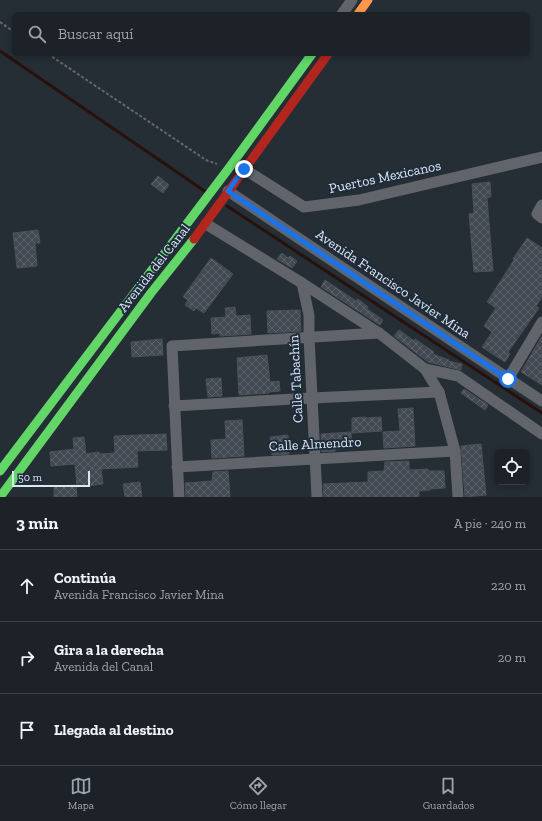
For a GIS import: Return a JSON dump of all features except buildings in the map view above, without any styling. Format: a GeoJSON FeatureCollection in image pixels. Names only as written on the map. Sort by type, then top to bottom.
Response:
{"type":"FeatureCollection","features":[{"type":"Feature","properties":{"kind":"street"},"geometry":{"type":"LineString","coordinates":[[343,12],[352,0]]}},
{"type":"Feature","properties":{"kind":"street"},"geometry":{"type":"LineString","coordinates":[[359,12],[368,0]]}},
{"type":"Feature","properties":{"kind":"street"},"geometry":{"type":"LineString","coordinates":[[0,471],[229,168],[311,56]]}},
{"type":"Feature","properties":{"kind":"street","name":"Avenida del Canal"},"geometry":{"type":"LineString","coordinates":[[0,497],[152,292],[206,224],[228,191],[327,56]]}},
{"type":"Feature","properties":{"kind":"street","name":"Puertos Mexicanos"},"geometry":{"type":"LineString","coordinates":[[244,169],[304,207],[359,200],[542,157]]}},
{"type":"Feature","properties":{"kind":"street","name":"Avenida Francisco Javier Mina"},"geometry":{"type":"LineString","coordinates":[[228,191],[542,402]]}},
{"type":"Feature","properties":{"kind":"street"},"geometry":{"type":"LineString","coordinates":[[206,224],[302,283],[379,333],[426,369],[439,392],[455,451],[458,497]]}},
{"type":"Feature","properties":{"kind":"street","name":"Calle Tabachín"},"geometry":{"type":"LineString","coordinates":[[302,283],[309,315],[317,497]]}},
{"type":"Feature","properties":{"kind":"street"},"geometry":{"type":"LineString","coordinates":[[508,379],[542,322]]}},
{"type":"Feature","properties":{"kind":"street"},"geometry":{"type":"LineString","coordinates":[[179,497],[172,346],[379,333]]}},
{"type":"Feature","properties":{"kind":"street"},"geometry":{"type":"LineString","coordinates":[[426,369],[458,376],[542,434]]}},
{"type":"Feature","properties":{"kind":"street"},"geometry":{"type":"LineString","coordinates":[[174,406],[439,392]]}},
{"type":"Feature","properties":{"kind":"street","name":"Calle Almendro"},"geometry":{"type":"LineString","coordinates":[[177,467],[455,451]]}},
{"type":"Feature","properties":{"kind":"path"},"geometry":{"type":"LineString","coordinates":[[0,22],[12,31]]}},
{"type":"Feature","properties":{"kind":"path"},"geometry":{"type":"LineString","coordinates":[[51,56],[206,160],[229,168]]}},
{"type":"Feature","properties":{"kind":"waterway"},"geometry":{"type":"LineString","coordinates":[[0,51],[206,192]]}},
{"type":"Feature","properties":{"kind":"waterway"},"geometry":{"type":"LineString","coordinates":[[227,206],[542,413]]}},
{"type":"Feature","properties":{"kind":"traffic: fast"},"geometry":{"type":"LineString","coordinates":[[0,471],[229,168],[311,56]]}},
{"type":"Feature","properties":{"kind":"traffic: fast"},"geometry":{"type":"LineString","coordinates":[[0,497],[151,293],[194,239]]}},
{"type":"Feature","properties":{"kind":"traffic: slow"},"geometry":{"type":"LineString","coordinates":[[359,12],[368,0]]}},
{"type":"Feature","properties":{"kind":"traffic: jam"},"geometry":{"type":"LineString","coordinates":[[194,239],[327,56]]}},
{"type":"Feature","properties":{"kind":"route"},"geometry":{"type":"LineString","coordinates":[[244,169],[228,191],[508,379]]}}]}
